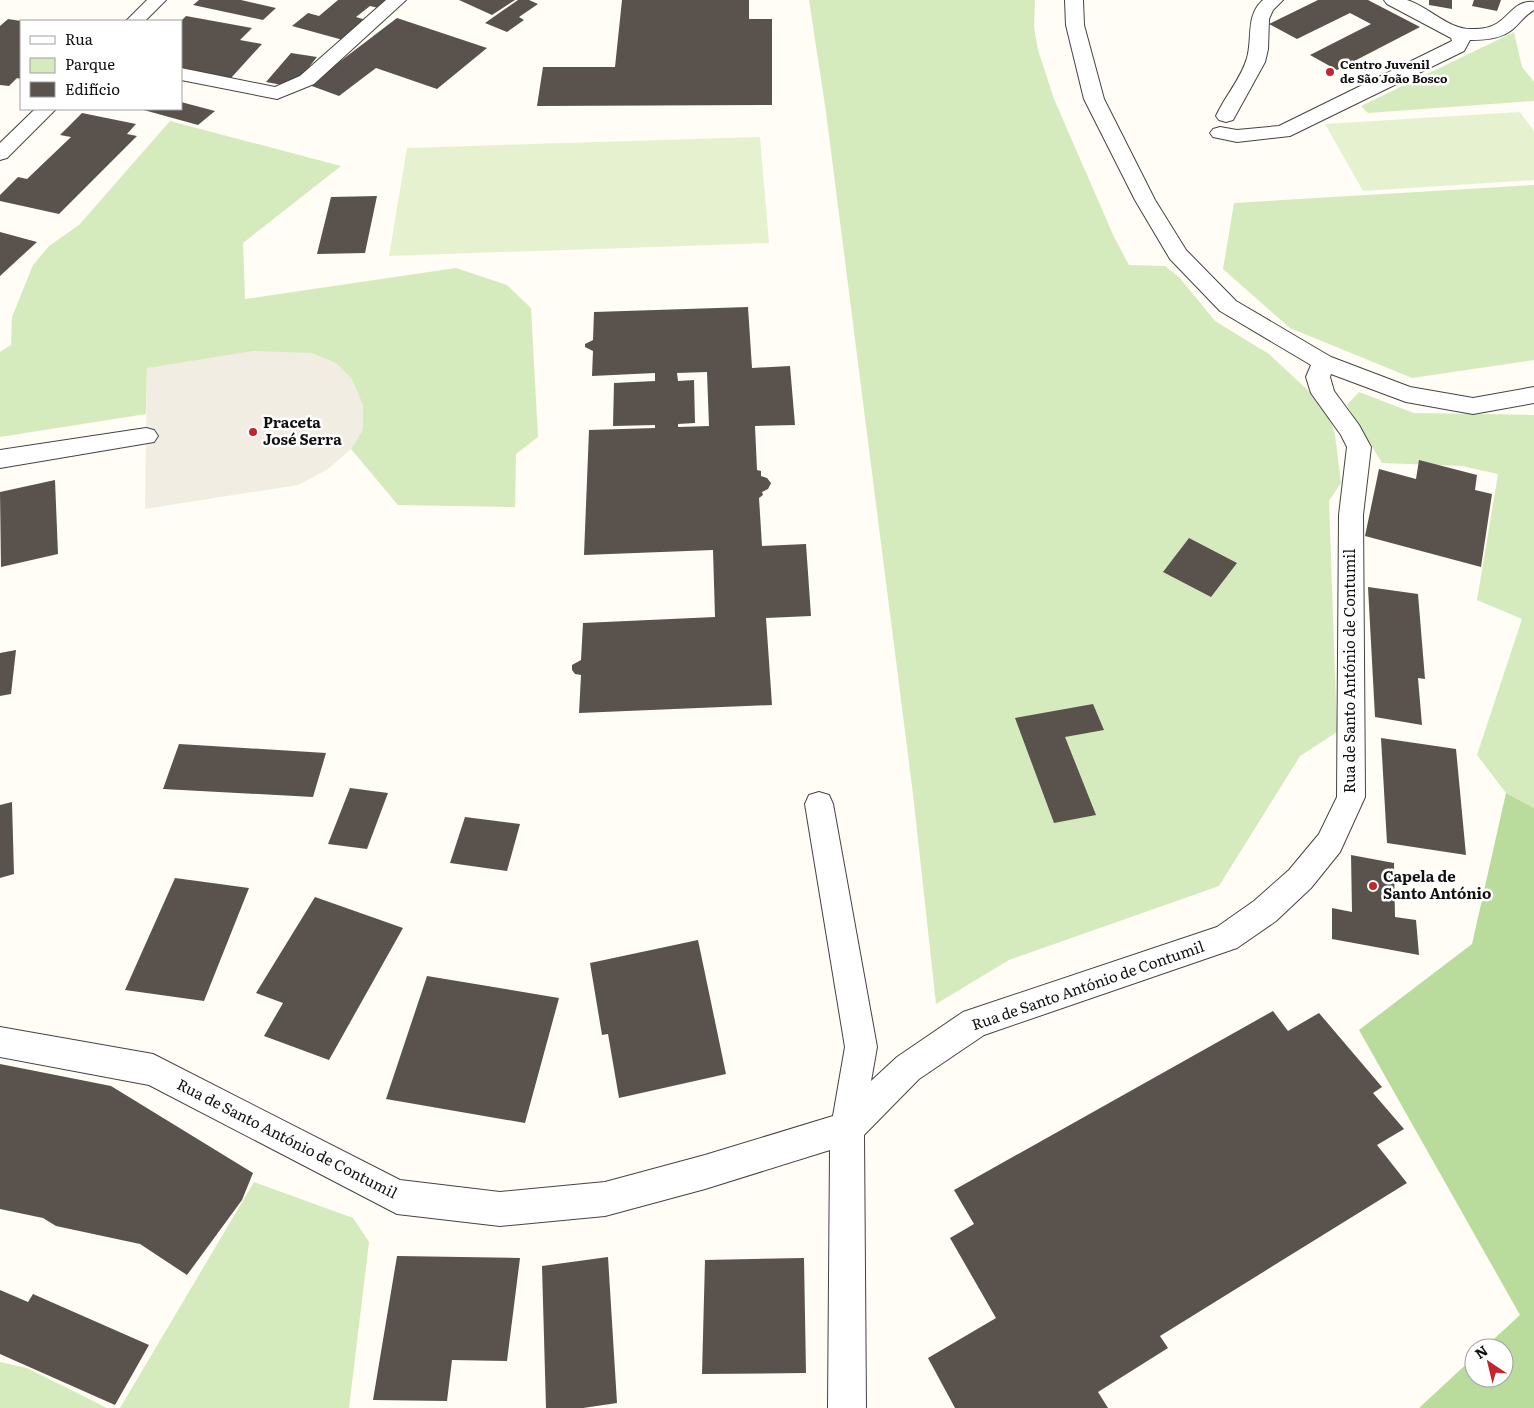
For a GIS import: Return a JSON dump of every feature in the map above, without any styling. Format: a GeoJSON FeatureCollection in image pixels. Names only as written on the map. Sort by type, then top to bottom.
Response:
{"type":"FeatureCollection","features":[{"type":"Feature","properties":{"kind":"street"},"geometry":{"type":"LineString","coordinates":[[182,74],[277,93],[307,80],[397,0]]}},
{"type":"Feature","properties":{"kind":"street"},"geometry":{"type":"LineString","coordinates":[[1074,0],[1075,24],[1094,99],[1145,200],[1178,254],[1228,306],[1323,362],[1406,394],[1474,406],[1534,395]]}},
{"type":"Feature","properties":{"kind":"street"},"geometry":{"type":"LineString","coordinates":[[1274,0],[1266,5],[1261,12],[1258,56],[1247,80],[1236,95],[1223,125],[1238,136],[1283,132],[1446,54],[1457,47],[1461,41],[1459,35]]}},
{"type":"Feature","properties":{"kind":"street"},"geometry":{"type":"LineString","coordinates":[[1393,0],[1459,35],[1477,35],[1501,29],[1516,12],[1528,6]]}},
{"type":"Feature","properties":{"kind":"street"},"geometry":{"type":"LineString","coordinates":[[136,20],[148,2]]}},
{"type":"Feature","properties":{"kind":"street"},"geometry":{"type":"LineString","coordinates":[[0,154],[45,110]]}},
{"type":"Feature","properties":{"kind":"street","name":"Rua de Santo António de Contumil"},"geometry":{"type":"LineString","coordinates":[[0,1042],[153,1070],[397,1197],[500,1209],[605,1199],[705,1172],[847,1128],[908,1068],[974,1023],[1226,938],[1266,911],[1300,879],[1330,843],[1351,798],[1351,515],[1359,447],[1351,431],[1323,393],[1318,378],[1323,362]]}},
{"type":"Feature","properties":{"kind":"street"},"geometry":{"type":"LineString","coordinates":[[0,459],[146,436]]}},
{"type":"Feature","properties":{"kind":"street"},"geometry":{"type":"LineString","coordinates":[[819,804],[861,1047],[847,1128],[847,1408]]}},
{"type":"Feature","properties":{"kind":"green space"},"geometry":{"type":"Polygon","coordinates":[[[809,0],[1035,0],[1034,27],[1038,50],[1054,99],[1114,237],[1129,265],[1165,266],[1179,277],[1215,321],[1269,354],[1327,408],[1335,435],[1341,483],[1329,501],[1337,732],[1300,756],[1219,886],[1009,960],[936,1004],[913,794],[826,112],[809,0]]]}},
{"type":"Feature","properties":{"kind":"green space"},"geometry":{"type":"Polygon","coordinates":[[[1514,32],[1522,67],[1534,82],[1534,101],[1368,113],[1361,106],[1514,32]]]}},
{"type":"Feature","properties":{"kind":"green space"},"geometry":{"type":"Polygon","coordinates":[[[1520,112],[1534,131],[1534,180],[1363,191],[1325,124],[1520,112]]]}},
{"type":"Feature","properties":{"kind":"green space"},"geometry":{"type":"Polygon","coordinates":[[[170,121],[341,166],[243,243],[245,299],[456,268],[507,285],[531,308],[538,437],[516,454],[515,507],[398,505],[351,449],[363,429],[363,405],[147,369],[146,414],[0,437],[0,352],[11,345],[12,317],[33,265],[49,246],[79,225],[170,121]]]}},
{"type":"Feature","properties":{"kind":"green space"},"geometry":{"type":"Polygon","coordinates":[[[760,137],[769,243],[389,256],[407,148],[760,137]]]}},
{"type":"Feature","properties":{"kind":"green space"},"geometry":{"type":"Polygon","coordinates":[[[1534,185],[1534,360],[1412,378],[1290,328],[1223,269],[1234,203],[1534,185]]]}},
{"type":"Feature","properties":{"kind":"green space"},"geometry":{"type":"Polygon","coordinates":[[[1359,392],[1414,413],[1534,415],[1534,808],[1506,793],[1477,755],[1522,619],[1477,600],[1498,474],[1462,466],[1382,463],[1347,405],[1359,392]]]}},
{"type":"Feature","properties":{"kind":"green space"},"geometry":{"type":"Polygon","coordinates":[[[1506,793],[1534,808],[1534,1408],[1419,1408],[1464,1366],[1464,1388],[1514,1388],[1514,1338],[1495,1338],[1520,1315],[1359,1030],[1472,944],[1506,793]]]}},
{"type":"Feature","properties":{"kind":"green space"},"geometry":{"type":"Polygon","coordinates":[[[254,1182],[353,1218],[369,1242],[349,1408],[120,1408],[254,1182]]]}},
{"type":"Feature","properties":{"kind":"green space"},"geometry":{"type":"Polygon","coordinates":[[[0,1362],[27,1368],[107,1408],[0,1408],[0,1362]]]}},
{"type":"Feature","properties":{"kind":"shaded area","name":"Praceta José Serra"},"geometry":{"type":"Polygon","coordinates":[[[253,351],[312,353],[336,363],[352,379],[363,405],[363,429],[351,449],[328,469],[298,485],[145,509],[147,368],[253,351]]]}},
{"type":"Feature","properties":{"kind":"building"},"geometry":{"type":"Polygon","coordinates":[[[199,0],[241,0],[276,8],[263,20],[193,5],[199,0]]]}},
{"type":"Feature","properties":{"kind":"building"},"geometry":{"type":"Polygon","coordinates":[[[338,0],[398,0],[387,10],[370,6],[356,17],[366,20],[343,40],[292,26],[308,13],[319,16],[338,0]]]}},
{"type":"Feature","properties":{"kind":"building"},"geometry":{"type":"Polygon","coordinates":[[[459,0],[515,0],[492,15],[459,0]]]}},
{"type":"Feature","properties":{"kind":"building"},"geometry":{"type":"Polygon","coordinates":[[[518,0],[529,0],[538,4],[519,17],[524,20],[507,32],[485,23],[518,0]]]}},
{"type":"Feature","properties":{"kind":"building"},"geometry":{"type":"Polygon","coordinates":[[[622,0],[749,0],[749,19],[772,19],[772,105],[537,106],[543,67],[615,67],[622,0]]]}},
{"type":"Feature","properties":{"kind":"building"},"geometry":{"type":"Polygon","coordinates":[[[1318,0],[1368,0],[1420,27],[1337,70],[1310,55],[1371,24],[1350,13],[1297,39],[1269,24],[1318,0]]]}},
{"type":"Feature","properties":{"kind":"building"},"geometry":{"type":"Polygon","coordinates":[[[1429,0],[1452,0],[1452,9],[1429,5],[1429,0]]]}},
{"type":"Feature","properties":{"kind":"building"},"geometry":{"type":"Polygon","coordinates":[[[1474,0],[1501,0],[1497,11],[1472,6],[1474,0]]]}},
{"type":"Feature","properties":{"kind":"building"},"geometry":{"type":"Polygon","coordinates":[[[186,16],[252,28],[240,40],[262,44],[231,78],[182,69],[182,20],[186,16]]]}},
{"type":"Feature","properties":{"kind":"building"},"geometry":{"type":"Polygon","coordinates":[[[397,18],[487,48],[437,89],[376,68],[339,96],[309,85],[397,18]]]}},
{"type":"Feature","properties":{"kind":"building"},"geometry":{"type":"Polygon","coordinates":[[[8,19],[20,21],[20,79],[17,78],[9,86],[0,85],[0,26],[8,19]]]}},
{"type":"Feature","properties":{"kind":"building"},"geometry":{"type":"Polygon","coordinates":[[[291,53],[317,57],[293,87],[266,82],[291,53]]]}},
{"type":"Feature","properties":{"kind":"building"},"geometry":{"type":"Polygon","coordinates":[[[182,102],[215,111],[198,125],[144,110],[182,110],[182,102]]]}},
{"type":"Feature","properties":{"kind":"building"},"geometry":{"type":"Polygon","coordinates":[[[82,113],[136,124],[127,134],[137,136],[59,214],[0,201],[0,195],[18,177],[27,179],[71,137],[60,135],[82,113]]]}},
{"type":"Feature","properties":{"kind":"building"},"geometry":{"type":"Polygon","coordinates":[[[377,196],[365,253],[317,254],[331,197],[377,196]]]}},
{"type":"Feature","properties":{"kind":"building"},"geometry":{"type":"Polygon","coordinates":[[[0,232],[37,242],[0,276],[0,232]]]}},
{"type":"Feature","properties":{"kind":"building"},"geometry":{"type":"Polygon","coordinates":[[[748,307],[752,368],[790,366],[795,425],[755,426],[757,470],[761,471],[761,476],[767,478],[771,483],[759,498],[762,546],[806,544],[811,616],[766,618],[772,705],[579,713],[581,675],[575,674],[572,670],[572,665],[581,660],[583,623],[715,617],[713,550],[584,555],[589,430],[655,428],[655,425],[613,426],[614,383],[655,381],[655,373],[592,376],[593,351],[585,347],[585,344],[593,340],[594,312],[748,307]],[[707,372],[677,373],[678,381],[694,380],[695,423],[678,424],[678,427],[709,426],[707,372]]]}},
{"type":"Feature","properties":{"kind":"building"},"geometry":{"type":"Polygon","coordinates":[[[1419,460],[1477,475],[1475,490],[1492,494],[1481,567],[1365,536],[1379,469],[1416,479],[1419,460]]]}},
{"type":"Feature","properties":{"kind":"building"},"geometry":{"type":"Polygon","coordinates":[[[55,480],[58,554],[1,567],[0,492],[55,480]]]}},
{"type":"Feature","properties":{"kind":"building"},"geometry":{"type":"Polygon","coordinates":[[[1189,538],[1237,563],[1211,597],[1163,572],[1189,538]]]}},
{"type":"Feature","properties":{"kind":"building"},"geometry":{"type":"Polygon","coordinates":[[[1368,587],[1418,594],[1425,679],[1418,678],[1422,725],[1375,717],[1368,587]]]}},
{"type":"Feature","properties":{"kind":"building"},"geometry":{"type":"Polygon","coordinates":[[[16,650],[11,694],[0,696],[0,653],[16,650]]]}},
{"type":"Feature","properties":{"kind":"building"},"geometry":{"type":"Polygon","coordinates":[[[1093,704],[1104,730],[1065,737],[1096,815],[1054,823],[1015,718],[1093,704]]]}},
{"type":"Feature","properties":{"kind":"building"},"geometry":{"type":"Polygon","coordinates":[[[1381,738],[1456,749],[1466,855],[1387,843],[1381,738]]]}},
{"type":"Feature","properties":{"kind":"building"},"geometry":{"type":"Polygon","coordinates":[[[179,744],[326,753],[313,797],[163,789],[179,744]]]}},
{"type":"Feature","properties":{"kind":"building"},"geometry":{"type":"Polygon","coordinates":[[[350,788],[388,793],[367,849],[328,844],[350,788]]]}},
{"type":"Feature","properties":{"kind":"building"},"geometry":{"type":"Polygon","coordinates":[[[12,802],[14,874],[0,878],[0,805],[12,802]]]}},
{"type":"Feature","properties":{"kind":"building"},"geometry":{"type":"Polygon","coordinates":[[[465,817],[520,824],[507,871],[450,863],[465,817]]]}},
{"type":"Feature","properties":{"kind":"building","name":"Capela de Santo António"},"geometry":{"type":"Polygon","coordinates":[[[1351,855],[1394,863],[1395,917],[1416,920],[1419,955],[1332,939],[1332,908],[1352,912],[1351,855]]]}},
{"type":"Feature","properties":{"kind":"building"},"geometry":{"type":"Polygon","coordinates":[[[175,878],[249,888],[204,1001],[125,990],[175,878]]]}},
{"type":"Feature","properties":{"kind":"building"},"geometry":{"type":"Polygon","coordinates":[[[315,897],[403,928],[329,1060],[264,1036],[283,1003],[256,993],[315,897]]]}},
{"type":"Feature","properties":{"kind":"building"},"geometry":{"type":"Polygon","coordinates":[[[698,940],[726,1074],[619,1098],[608,1034],[602,1035],[590,963],[698,940]]]}},
{"type":"Feature","properties":{"kind":"building"},"geometry":{"type":"Polygon","coordinates":[[[427,976],[559,998],[525,1123],[386,1099],[427,976]]]}},
{"type":"Feature","properties":{"kind":"building"},"geometry":{"type":"Polygon","coordinates":[[[1273,1011],[1288,1031],[1319,1013],[1382,1087],[1373,1093],[1404,1129],[1377,1145],[1407,1183],[1160,1336],[1168,1348],[1098,1392],[1108,1408],[955,1408],[928,1358],[996,1318],[950,1238],[974,1224],[954,1190],[1273,1011]]]}},
{"type":"Feature","properties":{"kind":"building"},"geometry":{"type":"Polygon","coordinates":[[[0,1064],[111,1086],[253,1173],[242,1200],[187,1275],[140,1244],[56,1226],[43,1218],[0,1209],[0,1064]]]}},
{"type":"Feature","properties":{"kind":"building"},"geometry":{"type":"Polygon","coordinates":[[[397,1256],[520,1258],[507,1361],[452,1360],[447,1401],[373,1400],[397,1256]]]}},
{"type":"Feature","properties":{"kind":"building"},"geometry":{"type":"Polygon","coordinates":[[[608,1257],[617,1403],[583,1408],[546,1408],[542,1266],[608,1257]]]}},
{"type":"Feature","properties":{"kind":"building"},"geometry":{"type":"Polygon","coordinates":[[[804,1258],[806,1373],[702,1374],[705,1260],[804,1258]]]}},
{"type":"Feature","properties":{"kind":"building"},"geometry":{"type":"Polygon","coordinates":[[[0,1290],[28,1302],[33,1294],[149,1345],[115,1405],[0,1354],[0,1290]]]}},
{"type":"Feature","properties":{"kind":"place","name":"Centro Juvenil de São João Bosco"},"geometry":{"type":"Point","coordinates":[1330,72]}},
{"type":"Feature","properties":{"kind":"place","name":"Praceta José Serra"},"geometry":{"type":"Point","coordinates":[253,432]}},
{"type":"Feature","properties":{"kind":"place","name":"Capela de Santo António"},"geometry":{"type":"Point","coordinates":[1373,886]}}]}
